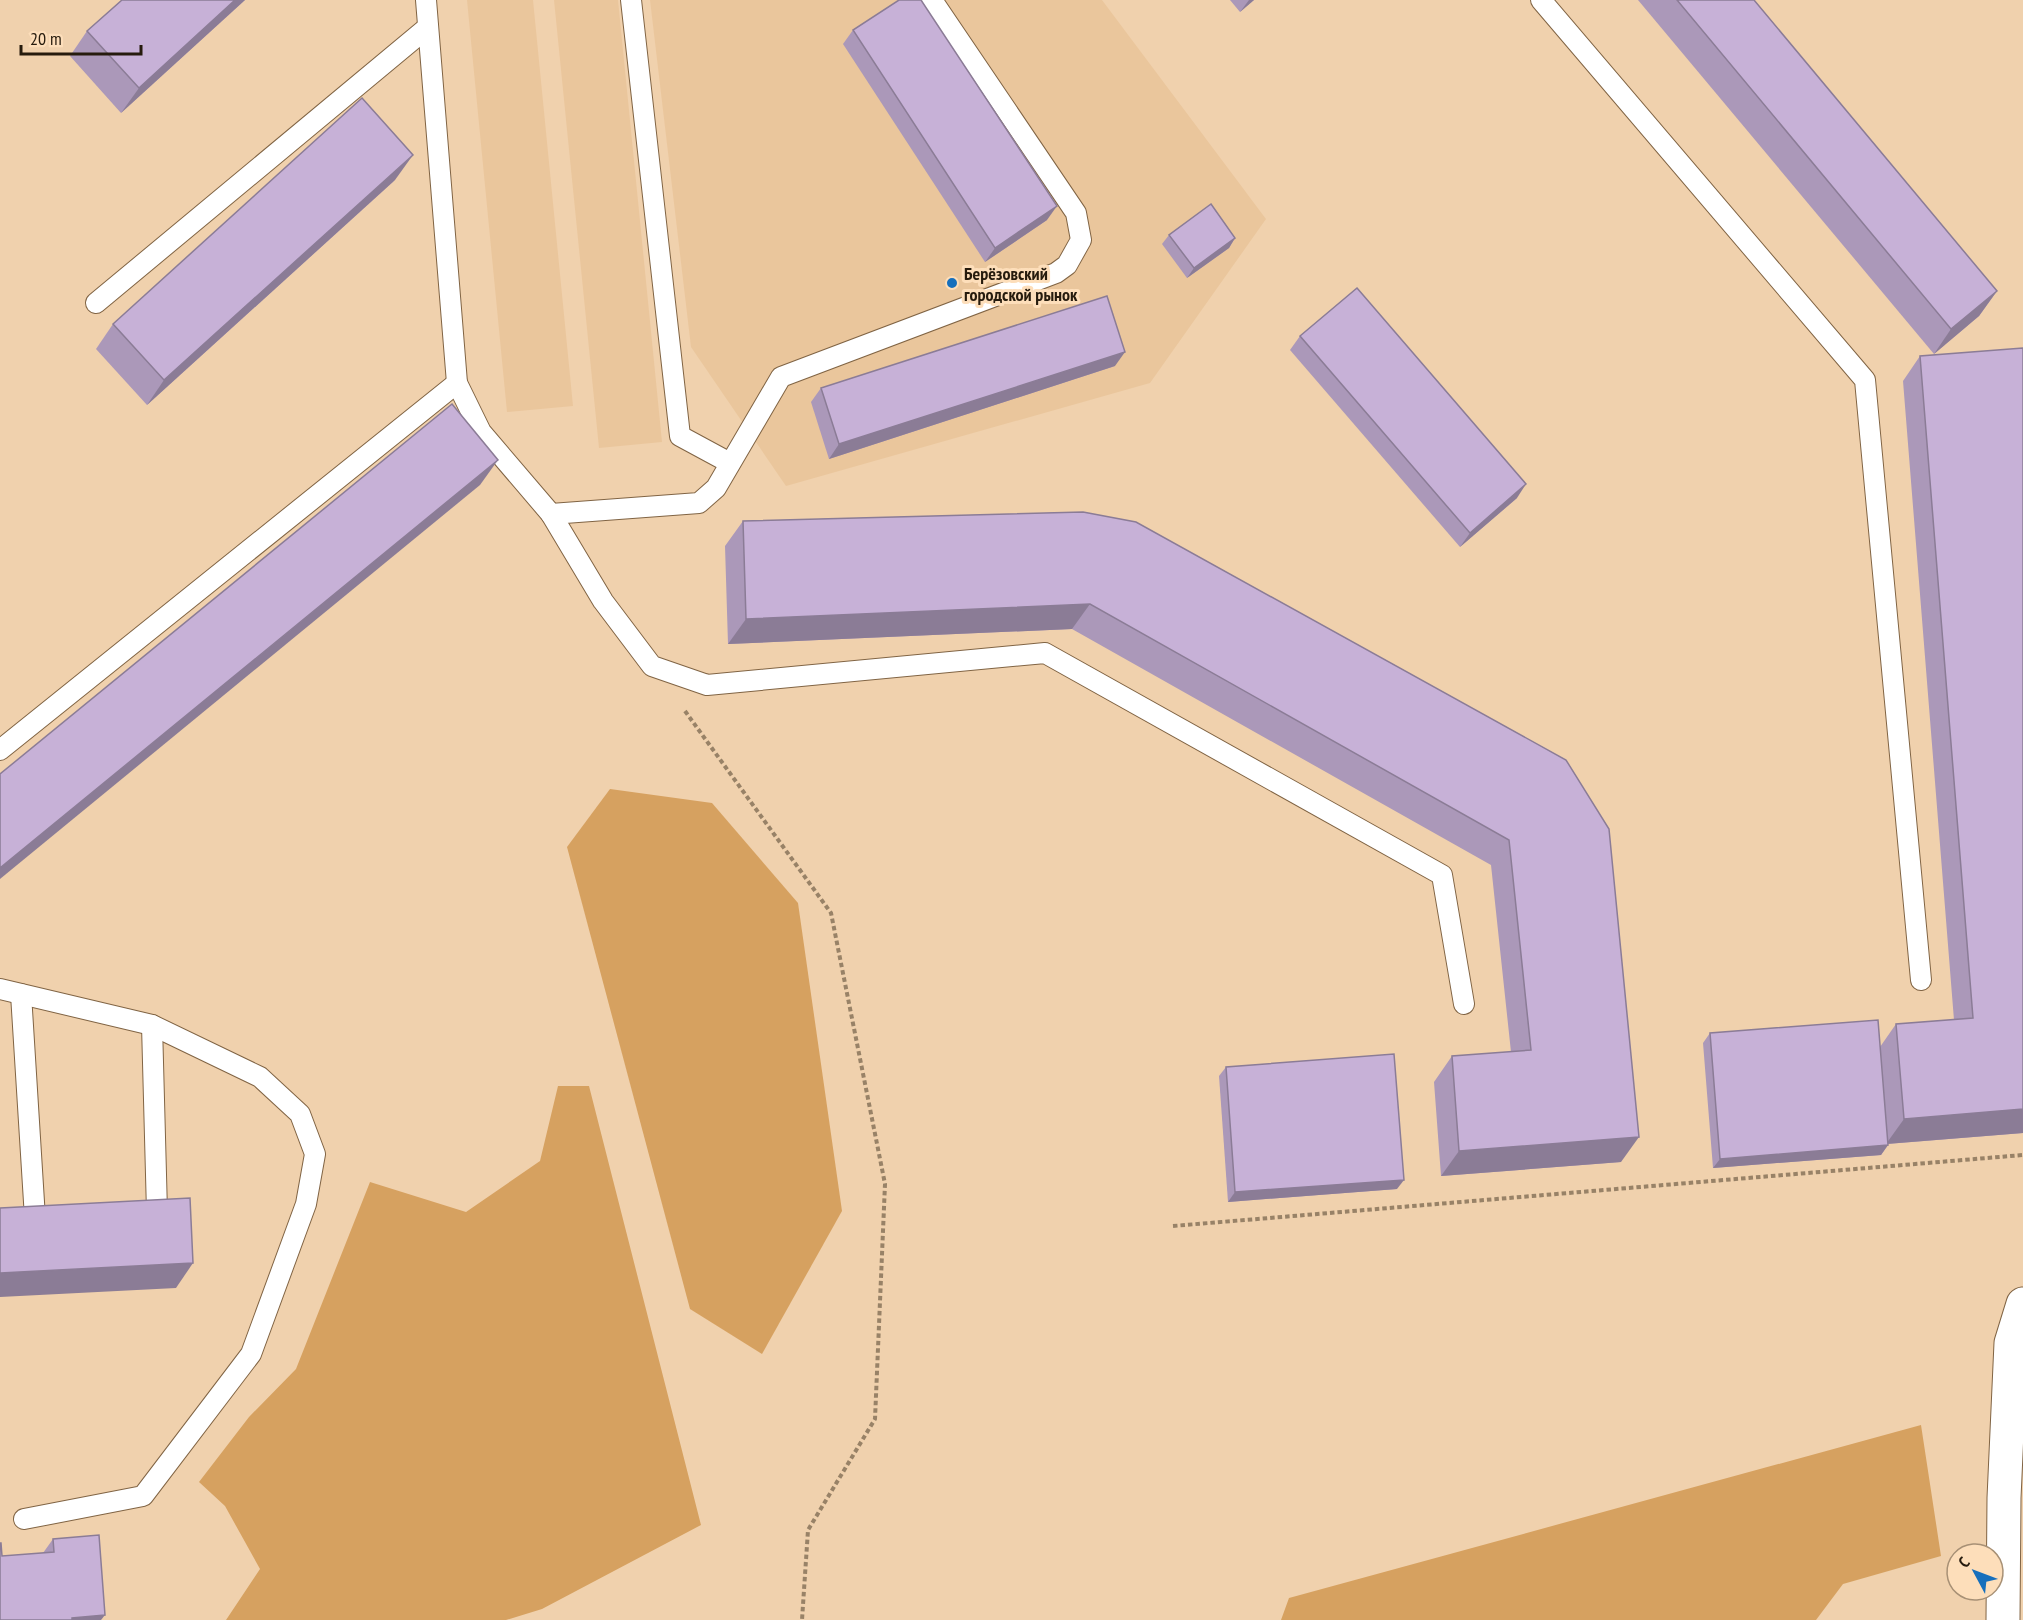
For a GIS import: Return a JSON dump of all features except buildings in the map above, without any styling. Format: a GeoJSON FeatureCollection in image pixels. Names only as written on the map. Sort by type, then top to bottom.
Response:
{"type":"FeatureCollection","features":[{"type":"Feature","properties":{"kind":"street"},"geometry":{"type":"LineString","coordinates":[[2003,1620],[2004,1498],[2011,1343],[2023,1304]]}},
{"type":"Feature","properties":{"kind":"lane"},"geometry":{"type":"LineString","coordinates":[[426,0],[457,383],[481,432],[551,514],[603,601],[652,666],[707,685],[1044,653],[1442,874],[1464,1004]]}},
{"type":"Feature","properties":{"kind":"lane"},"geometry":{"type":"LineString","coordinates":[[631,0],[680,436],[730,463]]}},
{"type":"Feature","properties":{"kind":"lane"},"geometry":{"type":"LineString","coordinates":[[551,514],[699,503],[716,488],[781,377],[1056,273],[1067,265],[1081,240],[1076,213],[932,0]]}},
{"type":"Feature","properties":{"kind":"lane"},"geometry":{"type":"LineString","coordinates":[[1541,0],[1865,380],[1921,980]]}},
{"type":"Feature","properties":{"kind":"lane"},"geometry":{"type":"LineString","coordinates":[[96,303],[428,27]]}},
{"type":"Feature","properties":{"kind":"lane"},"geometry":{"type":"LineString","coordinates":[[0,750],[457,383]]}},
{"type":"Feature","properties":{"kind":"lane"},"geometry":{"type":"LineString","coordinates":[[0,989],[153,1025],[261,1077],[300,1114],[315,1154],[306,1204],[251,1354],[143,1497],[24,1519]]}},
{"type":"Feature","properties":{"kind":"lane"},"geometry":{"type":"LineString","coordinates":[[21,994],[35,1218],[69,1217]]}},
{"type":"Feature","properties":{"kind":"lane"},"geometry":{"type":"LineString","coordinates":[[124,1214],[157,1212],[153,1025]]}},
{"type":"Feature","properties":{"kind":"path"},"geometry":{"type":"LineString","coordinates":[[652,666],[831,913],[885,1184],[874,1419],[808,1530],[802,1620]]}},
{"type":"Feature","properties":{"kind":"path"},"geometry":{"type":"LineString","coordinates":[[1173,1226],[2023,1155]]}},
{"type":"Feature","properties":{"kind":"shaded area"},"geometry":{"type":"Polygon","coordinates":[[[467,0],[533,0],[573,406],[507,412],[467,0]]]}},
{"type":"Feature","properties":{"kind":"shaded area"},"geometry":{"type":"Polygon","coordinates":[[[554,0],[618,0],[662,442],[599,448],[554,0]]]}},
{"type":"Feature","properties":{"kind":"shaded area","name":"Берёзовский городской рынок"},"geometry":{"type":"Polygon","coordinates":[[[650,0],[1102,0],[1266,219],[1150,383],[786,486],[691,347],[650,0]]]}},
{"type":"Feature","properties":{"kind":"shaded area"},"geometry":{"type":"Polygon","coordinates":[[[610,789],[712,803],[798,903],[842,1211],[762,1354],[690,1309],[567,847],[610,789]]]}},
{"type":"Feature","properties":{"kind":"shaded area"},"geometry":{"type":"Polygon","coordinates":[[[558,1086],[589,1086],[701,1525],[542,1609],[506,1620],[226,1620],[260,1569],[225,1506],[199,1482],[249,1417],[296,1369],[370,1182],[466,1212],[540,1161],[558,1086]]]}},
{"type":"Feature","properties":{"kind":"shaded area"},"geometry":{"type":"Polygon","coordinates":[[[1921,1425],[1941,1556],[1843,1584],[1816,1620],[1281,1620],[1289,1598],[1921,1425]]]}},
{"type":"Feature","properties":{"kind":"place","name":"Берёзовский городской рынок"},"geometry":{"type":"Point","coordinates":[952,283]}}]}
